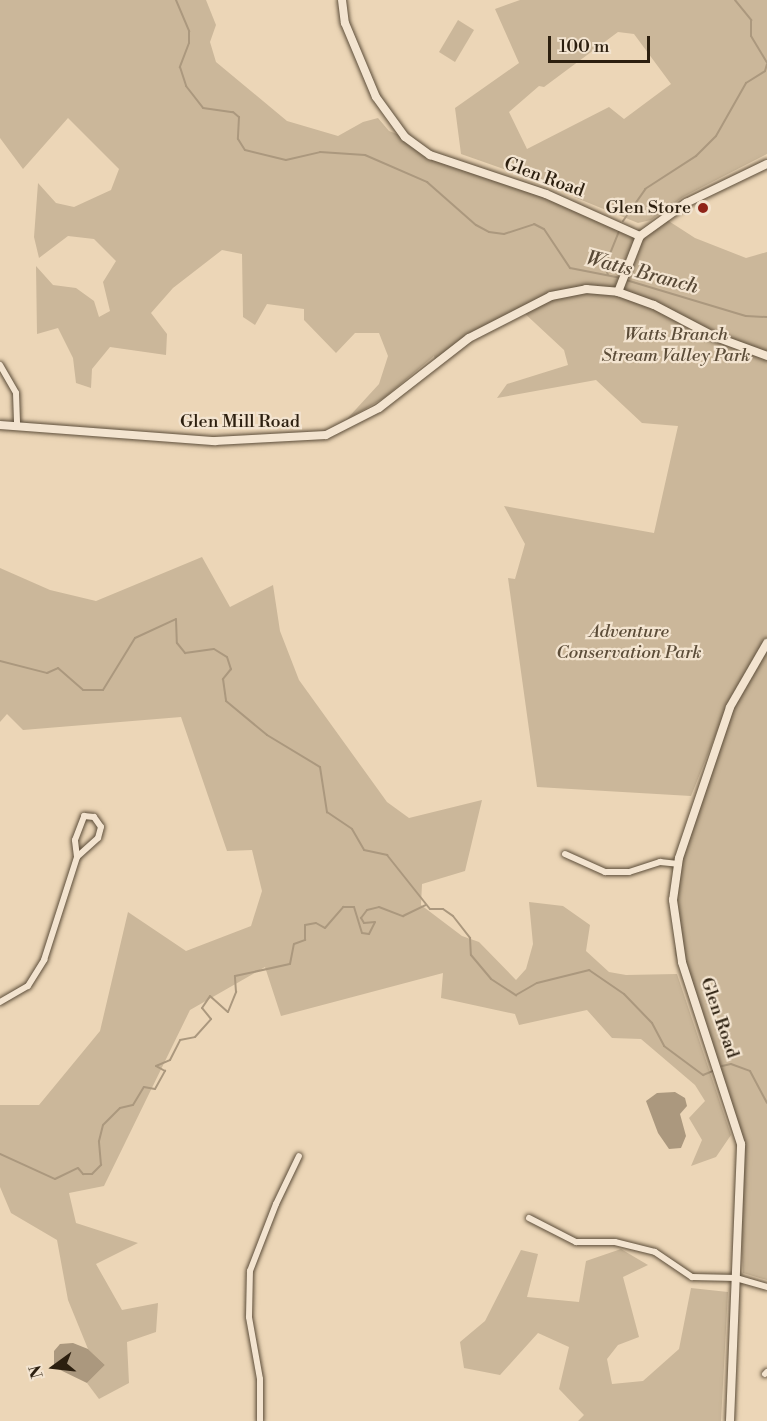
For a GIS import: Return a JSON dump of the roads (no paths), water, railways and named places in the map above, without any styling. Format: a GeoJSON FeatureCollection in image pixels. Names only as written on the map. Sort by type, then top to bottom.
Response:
{"type":"FeatureCollection","features":[{"type":"Feature","properties":{"kind":"main road","name":"Glen Road"},"geometry":{"type":"LineString","coordinates":[[342,0],[345,23],[376,97],[405,136],[430,155],[546,194],[640,236]]}},
{"type":"Feature","properties":{"kind":"main road"},"geometry":{"type":"LineString","coordinates":[[767,164],[686,202],[640,236],[619,288],[767,356]]}},
{"type":"Feature","properties":{"kind":"main road","name":"Glen Mill Road"},"geometry":{"type":"LineString","coordinates":[[0,425],[215,441],[326,435],[379,408],[470,338],[550,296],[586,289],[619,288]]}},
{"type":"Feature","properties":{"kind":"main road","name":"Glen Road"},"geometry":{"type":"LineString","coordinates":[[730,1421],[741,1144],[677,938],[673,900],[678,864],[730,707],[767,643]]}},
{"type":"Feature","properties":{"kind":"street"},"geometry":{"type":"LineString","coordinates":[[0,365],[16,393],[17,426]]}},
{"type":"Feature","properties":{"kind":"street"},"geometry":{"type":"LineString","coordinates":[[0,1002],[28,987],[44,960],[77,857],[75,840],[84,816],[94,817],[101,827],[98,838],[77,857]]}},
{"type":"Feature","properties":{"kind":"street"},"geometry":{"type":"LineString","coordinates":[[565,854],[605,872],[628,872],[660,862],[678,864]]}},
{"type":"Feature","properties":{"kind":"street"},"geometry":{"type":"LineString","coordinates":[[260,1421],[260,1379],[249,1317],[250,1271],[276,1204],[299,1156]]}},
{"type":"Feature","properties":{"kind":"street"},"geometry":{"type":"LineString","coordinates":[[529,1218],[576,1242],[615,1242],[655,1252],[692,1277],[736,1278],[767,1287]]}},
{"type":"Feature","properties":{"kind":"waterway","name":"Watts Branch"},"geometry":{"type":"LineString","coordinates":[[176,0],[189,31],[189,43],[180,67],[186,86],[203,108],[233,112],[239,117],[238,139],[245,150],[286,160],[320,152],[365,155],[427,182],[476,225],[489,232],[504,234],[534,224],[544,229],[570,268],[621,278]]}},
{"type":"Feature","properties":{"kind":"waterway"},"geometry":{"type":"LineString","coordinates":[[735,0],[751,20],[751,36],[767,63]]}},
{"type":"Feature","properties":{"kind":"waterway"},"geometry":{"type":"LineString","coordinates":[[623,221],[645,189],[696,156],[716,136],[746,83],[765,71],[767,64]]}},
{"type":"Feature","properties":{"kind":"waterway"},"geometry":{"type":"LineString","coordinates":[[608,275],[605,266],[619,232]]}},
{"type":"Feature","properties":{"kind":"waterway","name":"Watts Branch"},"geometry":{"type":"LineString","coordinates":[[626,280],[746,316],[767,317]]}},
{"type":"Feature","properties":{"kind":"waterway"},"geometry":{"type":"LineString","coordinates":[[0,661],[47,673],[58,668],[83,690],[103,690],[135,638],[176,619],[177,643],[185,653],[214,649],[227,657],[231,669],[223,679],[226,701],[267,735],[320,767],[327,812],[352,829],[364,850],[387,855],[430,909],[443,909],[453,916],[470,938],[471,955],[491,979],[516,995],[537,983],[589,970],[624,994],[652,1023],[664,1046],[703,1075],[713,1071]]}},
{"type":"Feature","properties":{"kind":"waterway"},"geometry":{"type":"LineString","coordinates":[[0,1154],[55,1179],[78,1168],[83,1174],[92,1174],[101,1165],[99,1141],[103,1125],[120,1108],[133,1105],[144,1087],[155,1089],[165,1071],[156,1066],[170,1060],[180,1040],[195,1037],[211,1019],[202,1008],[210,996],[228,1012],[236,992],[235,976],[290,964],[294,944],[305,940],[305,925],[316,923],[325,928],[343,907],[354,907],[362,933],[369,934],[375,922],[364,923],[361,918],[367,910],[379,907],[403,916],[426,905]]}},
{"type":"Feature","properties":{"kind":"waterway"},"geometry":{"type":"LineString","coordinates":[[722,1066],[731,1064],[750,1071],[767,1103]]}},
{"type":"Feature","properties":{"kind":"place","name":"Glen Store"},"geometry":{"type":"Point","coordinates":[703,208]}},
{"type":"Feature","properties":{"kind":"park label","name":"Watts Branch Stream Valley Park"},"geometry":{"type":"Point","coordinates":[676,346]}},
{"type":"Feature","properties":{"kind":"park label","name":"Adventure Conservation Park"},"geometry":{"type":"Point","coordinates":[629,643]}}]}
